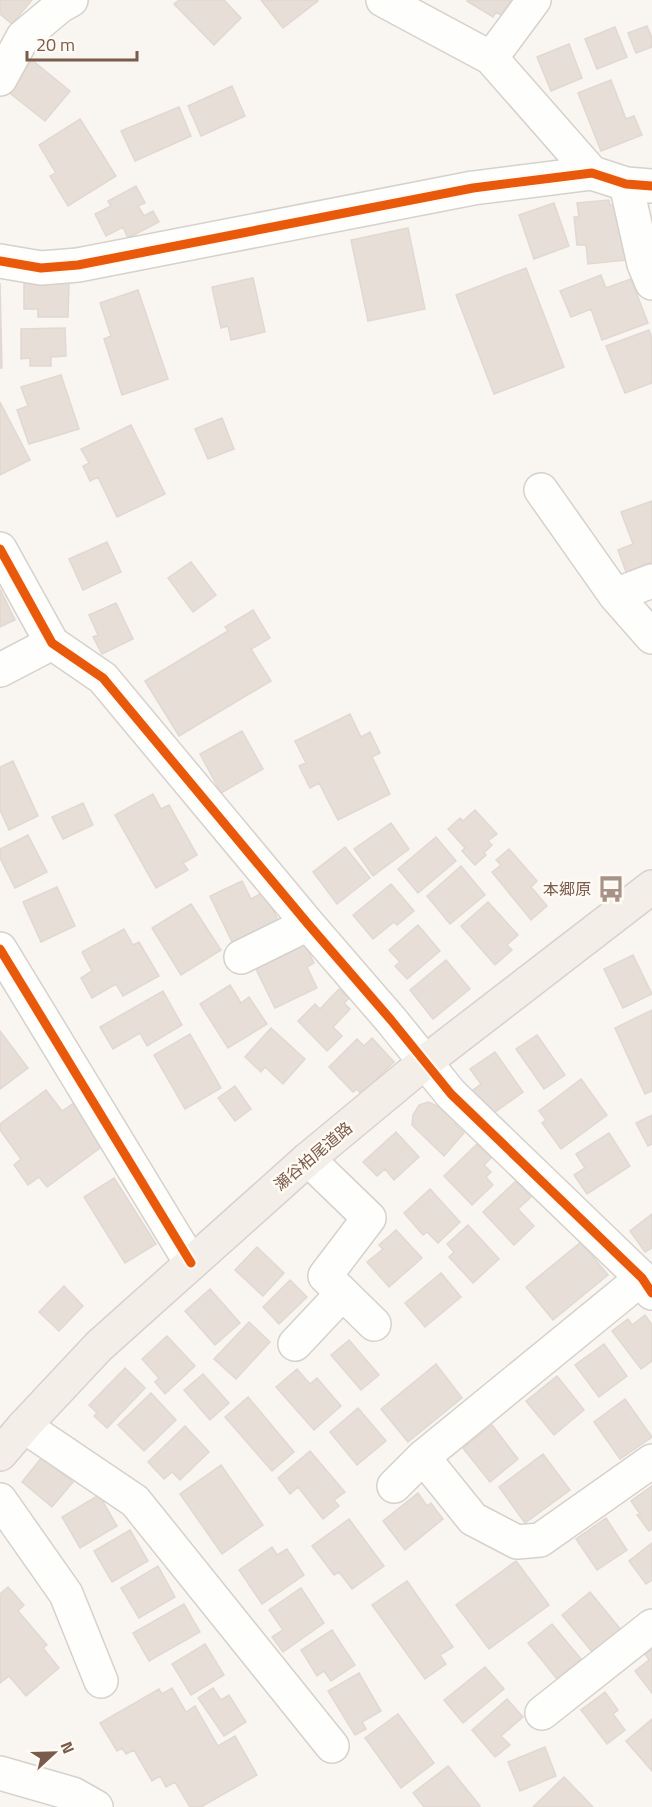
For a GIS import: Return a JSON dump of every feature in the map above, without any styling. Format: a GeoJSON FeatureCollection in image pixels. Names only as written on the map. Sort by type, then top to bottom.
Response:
{"type":"FeatureCollection","features":[{"type":"Feature","properties":{"kind":"main road","name":"瀬谷柏尾道路"},"geometry":{"type":"LineString","coordinates":[[0,1454],[99,1346],[308,1159],[426,1062],[652,887]]}},
{"type":"Feature","properties":{"kind":"street"},"geometry":{"type":"LineString","coordinates":[[0,79],[23,38],[60,6],[71,0]]}},
{"type":"Feature","properties":{"kind":"street"},"geometry":{"type":"LineString","coordinates":[[383,0],[491,58],[592,173]]}},
{"type":"Feature","properties":{"kind":"street"},"geometry":{"type":"LineString","coordinates":[[491,58],[534,0]]}},
{"type":"Feature","properties":{"kind":"street"},"geometry":{"type":"LineString","coordinates":[[0,261],[41,268],[78,265],[473,188],[592,173],[639,185],[644,264],[652,283]]}},
{"type":"Feature","properties":{"kind":"street"},"geometry":{"type":"LineString","coordinates":[[541,490],[615,595],[652,637]]}},
{"type":"Feature","properties":{"kind":"street"},"geometry":{"type":"LineString","coordinates":[[0,549],[51,643],[104,678],[451,1094],[647,1286],[423,1457],[394,1486]]}},
{"type":"Feature","properties":{"kind":"street"},"geometry":{"type":"LineString","coordinates":[[615,595],[652,581]]}},
{"type":"Feature","properties":{"kind":"street"},"geometry":{"type":"LineString","coordinates":[[0,670],[51,643]]}},
{"type":"Feature","properties":{"kind":"street"},"geometry":{"type":"LineString","coordinates":[[241,957],[308,924]]}},
{"type":"Feature","properties":{"kind":"street"},"geometry":{"type":"LineString","coordinates":[[0,949],[191,1263]]}},
{"type":"Feature","properties":{"kind":"street"},"geometry":{"type":"LineString","coordinates":[[308,1159],[369,1218],[325,1276],[374,1324]]}},
{"type":"Feature","properties":{"kind":"street"},"geometry":{"type":"LineString","coordinates":[[295,1344],[342,1294]]}},
{"type":"Feature","properties":{"kind":"street"},"geometry":{"type":"LineString","coordinates":[[24,1426],[135,1501],[332,1746]]}},
{"type":"Feature","properties":{"kind":"street"},"geometry":{"type":"LineString","coordinates":[[423,1457],[473,1519],[517,1542],[540,1539],[652,1461]]}},
{"type":"Feature","properties":{"kind":"street"},"geometry":{"type":"LineString","coordinates":[[0,1500],[66,1594],[101,1681]]}},
{"type":"Feature","properties":{"kind":"street"},"geometry":{"type":"LineString","coordinates":[[542,1713],[652,1626]]}},
{"type":"Feature","properties":{"kind":"street"},"geometry":{"type":"LineString","coordinates":[[0,1773],[73,1794],[96,1807]]}},
{"type":"Feature","properties":{"kind":"building"},"geometry":{"type":"Polygon","coordinates":[[[0,0],[32,0],[12,24],[0,14],[0,0]]]}},
{"type":"Feature","properties":{"kind":"building"},"geometry":{"type":"Polygon","coordinates":[[[179,0],[224,0],[241,18],[214,45],[174,4],[179,0]]]}},
{"type":"Feature","properties":{"kind":"building"},"geometry":{"type":"Polygon","coordinates":[[[261,0],[317,0],[318,1],[283,28],[261,0]]]}},
{"type":"Feature","properties":{"kind":"building"},"geometry":{"type":"Polygon","coordinates":[[[468,0],[511,0],[502,16],[496,12],[493,17],[468,0]]]}},
{"type":"Feature","properties":{"kind":"building"},"geometry":{"type":"Polygon","coordinates":[[[647,26],[652,38],[652,47],[636,53],[628,33],[647,26]]]}},
{"type":"Feature","properties":{"kind":"building"},"geometry":{"type":"Polygon","coordinates":[[[615,27],[627,57],[597,69],[585,39],[615,27]]]}},
{"type":"Feature","properties":{"kind":"building"},"geometry":{"type":"Polygon","coordinates":[[[569,44],[582,78],[551,91],[537,57],[569,44]]]}},
{"type":"Feature","properties":{"kind":"building"},"geometry":{"type":"Polygon","coordinates":[[[32,60],[70,91],[45,121],[7,91],[32,60]]]}},
{"type":"Feature","properties":{"kind":"building"},"geometry":{"type":"Polygon","coordinates":[[[611,80],[626,119],[634,116],[642,135],[601,151],[578,93],[611,80]]]}},
{"type":"Feature","properties":{"kind":"building"},"geometry":{"type":"Polygon","coordinates":[[[232,86],[245,116],[201,136],[188,106],[232,86]]]}},
{"type":"Feature","properties":{"kind":"building"},"geometry":{"type":"Polygon","coordinates":[[[179,107],[191,136],[135,161],[121,131],[179,107]]]}},
{"type":"Feature","properties":{"kind":"building"},"geometry":{"type":"Polygon","coordinates":[[[80,119],[116,176],[68,206],[50,176],[56,173],[39,145],[80,119]]]}},
{"type":"Feature","properties":{"kind":"building"},"geometry":{"type":"Polygon","coordinates":[[[136,186],[145,203],[138,206],[144,216],[153,211],[159,222],[128,238],[123,227],[106,236],[95,214],[111,206],[108,201],[136,186]]]}},
{"type":"Feature","properties":{"kind":"building"},"geometry":{"type":"Polygon","coordinates":[[[609,200],[610,205],[620,205],[626,260],[588,264],[586,245],[577,245],[574,217],[579,217],[577,203],[609,200]]]}},
{"type":"Feature","properties":{"kind":"building"},"geometry":{"type":"Polygon","coordinates":[[[554,203],[569,246],[534,259],[519,215],[554,203]]]}},
{"type":"Feature","properties":{"kind":"building"},"geometry":{"type":"Polygon","coordinates":[[[408,228],[425,309],[368,321],[351,240],[408,228]]]}},
{"type":"Feature","properties":{"kind":"building"},"geometry":{"type":"Polygon","coordinates":[[[526,268],[564,367],[494,394],[456,295],[526,268]]]}},
{"type":"Feature","properties":{"kind":"building"},"geometry":{"type":"Polygon","coordinates":[[[601,275],[606,288],[631,279],[648,323],[602,340],[591,309],[571,317],[560,291],[601,275]]]}},
{"type":"Feature","properties":{"kind":"building"},"geometry":{"type":"Polygon","coordinates":[[[253,278],[265,332],[231,340],[228,326],[221,328],[212,287],[253,278]]]}},
{"type":"Feature","properties":{"kind":"building"},"geometry":{"type":"Polygon","coordinates":[[[24,281],[69,281],[68,317],[38,317],[38,309],[24,309],[24,281]]]}},
{"type":"Feature","properties":{"kind":"building"},"geometry":{"type":"Polygon","coordinates":[[[0,283],[2,368],[0,368],[0,283]]]}},
{"type":"Feature","properties":{"kind":"building"},"geometry":{"type":"Polygon","coordinates":[[[138,290],[168,379],[122,395],[104,339],[111,336],[100,303],[138,290]]]}},
{"type":"Feature","properties":{"kind":"building"},"geometry":{"type":"Polygon","coordinates":[[[65,328],[66,356],[51,357],[51,366],[30,366],[30,358],[21,359],[21,329],[65,328]]]}},
{"type":"Feature","properties":{"kind":"building"},"geometry":{"type":"Polygon","coordinates":[[[649,330],[652,338],[652,383],[625,393],[606,346],[649,330]]]}},
{"type":"Feature","properties":{"kind":"building"},"geometry":{"type":"Polygon","coordinates":[[[61,375],[79,429],[29,444],[17,410],[28,406],[21,387],[61,375]]]}},
{"type":"Feature","properties":{"kind":"building"},"geometry":{"type":"Polygon","coordinates":[[[0,402],[30,460],[0,475],[0,402]]]}},
{"type":"Feature","properties":{"kind":"building"},"geometry":{"type":"Polygon","coordinates":[[[222,418],[234,449],[208,459],[195,429],[222,418]]]}},
{"type":"Feature","properties":{"kind":"building"},"geometry":{"type":"Polygon","coordinates":[[[131,425],[165,494],[117,517],[98,477],[90,481],[83,466],[89,463],[81,449],[131,425]]]}},
{"type":"Feature","properties":{"kind":"building"},"geometry":{"type":"Polygon","coordinates":[[[652,501],[652,562],[626,572],[618,550],[633,544],[621,512],[652,501]]]}},
{"type":"Feature","properties":{"kind":"building"},"geometry":{"type":"Polygon","coordinates":[[[107,542],[121,572],[83,590],[69,559],[107,542]]]}},
{"type":"Feature","properties":{"kind":"building"},"geometry":{"type":"Polygon","coordinates":[[[191,562],[216,595],[193,612],[168,578],[191,562]]]}},
{"type":"Feature","properties":{"kind":"building"},"geometry":{"type":"Polygon","coordinates":[[[0,589],[15,620],[0,627],[0,589]]]}},
{"type":"Feature","properties":{"kind":"building"},"geometry":{"type":"Polygon","coordinates":[[[116,603],[133,639],[102,654],[93,637],[98,635],[89,615],[116,603]]]}},
{"type":"Feature","properties":{"kind":"building"},"geometry":{"type":"Polygon","coordinates":[[[253,610],[270,638],[251,649],[271,681],[179,736],[145,681],[228,631],[225,627],[253,610]]]}},
{"type":"Feature","properties":{"kind":"building"},"geometry":{"type":"Polygon","coordinates":[[[350,714],[361,737],[370,732],[380,753],[372,757],[390,794],[338,820],[319,783],[310,788],[299,766],[306,763],[295,741],[350,714]]]}},
{"type":"Feature","properties":{"kind":"building"},"geometry":{"type":"Polygon","coordinates":[[[242,731],[263,769],[221,793],[200,754],[242,731]]]}},
{"type":"Feature","properties":{"kind":"building"},"geometry":{"type":"Polygon","coordinates":[[[13,761],[38,816],[9,830],[0,812],[0,767],[13,761]]]}},
{"type":"Feature","properties":{"kind":"building"},"geometry":{"type":"Polygon","coordinates":[[[153,794],[161,809],[169,805],[197,855],[183,863],[188,870],[156,888],[115,815],[153,794]]]}},
{"type":"Feature","properties":{"kind":"building"},"geometry":{"type":"Polygon","coordinates":[[[83,803],[93,825],[63,839],[52,817],[83,803]]]}},
{"type":"Feature","properties":{"kind":"building"},"geometry":{"type":"Polygon","coordinates":[[[475,810],[497,834],[488,841],[492,845],[484,853],[486,855],[475,865],[462,851],[465,848],[448,829],[460,818],[463,821],[475,810]]]}},
{"type":"Feature","properties":{"kind":"building"},"geometry":{"type":"Polygon","coordinates":[[[391,823],[409,849],[373,876],[354,849],[391,823]]]}},
{"type":"Feature","properties":{"kind":"building"},"geometry":{"type":"Polygon","coordinates":[[[28,835],[47,872],[15,888],[0,858],[0,849],[28,835]]]}},
{"type":"Feature","properties":{"kind":"building"},"geometry":{"type":"Polygon","coordinates":[[[436,837],[456,861],[418,893],[398,869],[436,837]]]}},
{"type":"Feature","properties":{"kind":"building"},"geometry":{"type":"Polygon","coordinates":[[[345,847],[370,878],[337,904],[313,872],[345,847]]]}},
{"type":"Feature","properties":{"kind":"building"},"geometry":{"type":"Polygon","coordinates":[[[509,849],[537,881],[531,887],[547,906],[531,920],[492,872],[501,865],[496,860],[509,849]]]}},
{"type":"Feature","properties":{"kind":"building"},"geometry":{"type":"Polygon","coordinates":[[[461,866],[485,895],[450,924],[427,896],[461,866]]]}},
{"type":"Feature","properties":{"kind":"building"},"geometry":{"type":"Polygon","coordinates":[[[242,881],[251,899],[264,892],[278,920],[232,942],[210,896],[242,881]]]}},
{"type":"Feature","properties":{"kind":"building"},"geometry":{"type":"Polygon","coordinates":[[[391,884],[414,911],[397,925],[394,922],[373,939],[353,915],[391,884]]]}},
{"type":"Feature","properties":{"kind":"building"},"geometry":{"type":"Polygon","coordinates":[[[57,887],[75,926],[41,942],[23,902],[57,887]]]}},
{"type":"Feature","properties":{"kind":"building"},"geometry":{"type":"Polygon","coordinates":[[[488,902],[518,935],[507,945],[512,950],[495,965],[461,926],[488,902]]]}},
{"type":"Feature","properties":{"kind":"building"},"geometry":{"type":"Polygon","coordinates":[[[191,904],[221,950],[181,975],[152,928],[191,904]]]}},
{"type":"Feature","properties":{"kind":"building"},"geometry":{"type":"Polygon","coordinates":[[[418,925],[440,951],[407,979],[395,966],[400,962],[389,950],[418,925]]]}},
{"type":"Feature","properties":{"kind":"building"},"geometry":{"type":"Polygon","coordinates":[[[124,929],[133,945],[139,942],[159,976],[123,996],[116,984],[92,998],[81,978],[92,971],[82,952],[124,929]]]}},
{"type":"Feature","properties":{"kind":"building"},"geometry":{"type":"Polygon","coordinates":[[[304,942],[314,963],[307,967],[317,988],[275,1008],[255,967],[304,942]]]}},
{"type":"Feature","properties":{"kind":"building"},"geometry":{"type":"Polygon","coordinates":[[[633,955],[652,994],[623,1008],[604,969],[633,955]]]}},
{"type":"Feature","properties":{"kind":"building"},"geometry":{"type":"Polygon","coordinates":[[[446,960],[470,989],[433,1019],[410,990],[446,960]]]}},
{"type":"Feature","properties":{"kind":"building"},"geometry":{"type":"Polygon","coordinates":[[[230,985],[241,1003],[249,997],[267,1024],[228,1048],[200,1004],[230,985]]]}},
{"type":"Feature","properties":{"kind":"building"},"geometry":{"type":"Polygon","coordinates":[[[339,989],[349,998],[344,1003],[350,1009],[333,1027],[342,1036],[327,1051],[298,1021],[315,1004],[320,1009],[339,989]]]}},
{"type":"Feature","properties":{"kind":"building"},"geometry":{"type":"Polygon","coordinates":[[[163,991],[182,1025],[147,1046],[140,1033],[113,1049],[100,1027],[163,991]]]}},
{"type":"Feature","properties":{"kind":"building"},"geometry":{"type":"Polygon","coordinates":[[[652,1010],[652,1091],[645,1094],[615,1028],[652,1010]]]}},
{"type":"Feature","properties":{"kind":"building"},"geometry":{"type":"Polygon","coordinates":[[[271,1028],[305,1059],[283,1084],[265,1067],[261,1072],[245,1057],[271,1028]]]}},
{"type":"Feature","properties":{"kind":"building"},"geometry":{"type":"Polygon","coordinates":[[[0,1031],[28,1068],[0,1089],[0,1031]]]}},
{"type":"Feature","properties":{"kind":"building"},"geometry":{"type":"Polygon","coordinates":[[[190,1034],[221,1088],[185,1109],[154,1055],[190,1034]]]}},
{"type":"Feature","properties":{"kind":"building"},"geometry":{"type":"Polygon","coordinates":[[[537,1035],[565,1075],[544,1089],[516,1049],[537,1035]]]}},
{"type":"Feature","properties":{"kind":"building"},"geometry":{"type":"Polygon","coordinates":[[[372,1038],[394,1062],[361,1094],[357,1089],[353,1092],[329,1067],[357,1039],[364,1046],[372,1038]]]}},
{"type":"Feature","properties":{"kind":"building"},"geometry":{"type":"Polygon","coordinates":[[[495,1052],[523,1092],[491,1115],[473,1090],[481,1084],[470,1069],[495,1052]]]}},
{"type":"Feature","properties":{"kind":"building"},"geometry":{"type":"Polygon","coordinates":[[[581,1079],[607,1115],[561,1149],[542,1123],[546,1120],[539,1111],[581,1079]]]}},
{"type":"Feature","properties":{"kind":"building"},"geometry":{"type":"Polygon","coordinates":[[[235,1086],[251,1109],[235,1121],[218,1098],[235,1086]]]}},
{"type":"Feature","properties":{"kind":"building"},"geometry":{"type":"Polygon","coordinates":[[[46,1090],[62,1111],[74,1103],[104,1145],[47,1187],[39,1177],[28,1185],[14,1165],[21,1159],[0,1130],[0,1124],[46,1090]]]}},
{"type":"Feature","properties":{"kind":"building"},"geometry":{"type":"Polygon","coordinates":[[[428,1102],[445,1112],[447,1109],[458,1121],[455,1124],[464,1133],[444,1156],[412,1125],[413,1115],[419,1105],[428,1102]]]}},
{"type":"Feature","properties":{"kind":"building"},"geometry":{"type":"Polygon","coordinates":[[[652,1115],[652,1144],[648,1146],[636,1123],[652,1115]]]}},
{"type":"Feature","properties":{"kind":"building"},"geometry":{"type":"Polygon","coordinates":[[[396,1132],[419,1157],[394,1180],[385,1169],[377,1176],[363,1162],[396,1132]]]}},
{"type":"Feature","properties":{"kind":"building"},"geometry":{"type":"Polygon","coordinates":[[[609,1133],[630,1166],[587,1194],[574,1175],[585,1168],[576,1154],[609,1133]]]}},
{"type":"Feature","properties":{"kind":"building"},"geometry":{"type":"Polygon","coordinates":[[[477,1144],[491,1158],[484,1165],[491,1172],[486,1177],[493,1185],[472,1205],[444,1176],[477,1144]]]}},
{"type":"Feature","properties":{"kind":"building"},"geometry":{"type":"Polygon","coordinates":[[[114,1178],[156,1244],[125,1263],[84,1197],[114,1178]]]}},
{"type":"Feature","properties":{"kind":"building"},"geometry":{"type":"Polygon","coordinates":[[[516,1181],[531,1197],[518,1209],[534,1226],[514,1245],[483,1212],[516,1181]]]}},
{"type":"Feature","properties":{"kind":"building"},"geometry":{"type":"Polygon","coordinates":[[[430,1189],[460,1222],[438,1243],[427,1232],[423,1235],[404,1213],[430,1189]]]}},
{"type":"Feature","properties":{"kind":"building"},"geometry":{"type":"Polygon","coordinates":[[[652,1214],[652,1248],[645,1252],[630,1231],[652,1214]]]}},
{"type":"Feature","properties":{"kind":"building"},"geometry":{"type":"Polygon","coordinates":[[[468,1225],[499,1259],[473,1283],[449,1257],[454,1252],[447,1244],[468,1225]]]}},
{"type":"Feature","properties":{"kind":"building"},"geometry":{"type":"Polygon","coordinates":[[[396,1230],[422,1258],[389,1287],[367,1262],[383,1249],[379,1245],[396,1230]]]}},
{"type":"Feature","properties":{"kind":"building"},"geometry":{"type":"Polygon","coordinates":[[[581,1242],[608,1275],[553,1320],[526,1287],[581,1242]]]}},
{"type":"Feature","properties":{"kind":"building"},"geometry":{"type":"Polygon","coordinates":[[[257,1247],[284,1273],[263,1296],[235,1270],[257,1247]]]}},
{"type":"Feature","properties":{"kind":"building"},"geometry":{"type":"Polygon","coordinates":[[[441,1273],[461,1297],[425,1327],[405,1303],[441,1273]]]}},
{"type":"Feature","properties":{"kind":"building"},"geometry":{"type":"Polygon","coordinates":[[[290,1280],[307,1297],[279,1324],[263,1307],[290,1280]]]}},
{"type":"Feature","properties":{"kind":"building"},"geometry":{"type":"Polygon","coordinates":[[[64,1286],[83,1306],[59,1331],[39,1312],[64,1286]]]}},
{"type":"Feature","properties":{"kind":"building"},"geometry":{"type":"Polygon","coordinates":[[[210,1289],[240,1323],[215,1345],[185,1311],[210,1289]]]}},
{"type":"Feature","properties":{"kind":"building"},"geometry":{"type":"Polygon","coordinates":[[[645,1315],[652,1325],[652,1361],[641,1369],[612,1331],[628,1319],[632,1325],[645,1315]]]}},
{"type":"Feature","properties":{"kind":"building"},"geometry":{"type":"Polygon","coordinates":[[[249,1322],[270,1342],[236,1379],[214,1359],[249,1322]]]}},
{"type":"Feature","properties":{"kind":"building"},"geometry":{"type":"Polygon","coordinates":[[[167,1336],[195,1366],[165,1394],[155,1382],[159,1378],[142,1359],[167,1336]]]}},
{"type":"Feature","properties":{"kind":"building"},"geometry":{"type":"Polygon","coordinates":[[[349,1340],[379,1375],[361,1390],[331,1355],[349,1340]]]}},
{"type":"Feature","properties":{"kind":"building"},"geometry":{"type":"Polygon","coordinates":[[[604,1344],[627,1376],[599,1397],[575,1365],[604,1344]]]}},
{"type":"Feature","properties":{"kind":"building"},"geometry":{"type":"Polygon","coordinates":[[[436,1364],[462,1398],[408,1442],[381,1409],[436,1364]]]}},
{"type":"Feature","properties":{"kind":"building"},"geometry":{"type":"Polygon","coordinates":[[[125,1368],[145,1388],[107,1428],[94,1416],[97,1413],[89,1405],[125,1368]]]}},
{"type":"Feature","properties":{"kind":"building"},"geometry":{"type":"Polygon","coordinates":[[[297,1369],[310,1384],[317,1378],[341,1406],[314,1430],[276,1387],[297,1369]]]}},
{"type":"Feature","properties":{"kind":"building"},"geometry":{"type":"Polygon","coordinates":[[[203,1374],[229,1403],[210,1420],[184,1390],[203,1374]]]}},
{"type":"Feature","properties":{"kind":"building"},"geometry":{"type":"Polygon","coordinates":[[[557,1376],[584,1410],[554,1435],[526,1401],[557,1376]]]}},
{"type":"Feature","properties":{"kind":"building"},"geometry":{"type":"Polygon","coordinates":[[[151,1393],[176,1420],[144,1451],[118,1425],[151,1393]]]}},
{"type":"Feature","properties":{"kind":"building"},"geometry":{"type":"Polygon","coordinates":[[[248,1397],[294,1452],[272,1471],[225,1417],[248,1397]]]}},
{"type":"Feature","properties":{"kind":"building"},"geometry":{"type":"Polygon","coordinates":[[[625,1399],[652,1437],[620,1459],[594,1422],[625,1399]]]}},
{"type":"Feature","properties":{"kind":"building"},"geometry":{"type":"Polygon","coordinates":[[[358,1408],[386,1441],[357,1465],[330,1432],[358,1408]]]}},
{"type":"Feature","properties":{"kind":"building"},"geometry":{"type":"Polygon","coordinates":[[[492,1425],[518,1459],[490,1482],[463,1448],[492,1425]]]}},
{"type":"Feature","properties":{"kind":"building"},"geometry":{"type":"Polygon","coordinates":[[[185,1426],[209,1452],[180,1480],[172,1472],[164,1479],[148,1462],[185,1426]]]}},
{"type":"Feature","properties":{"kind":"building"},"geometry":{"type":"Polygon","coordinates":[[[310,1451],[345,1492],[334,1500],[339,1506],[323,1519],[298,1487],[290,1494],[278,1478],[310,1451]]]}},
{"type":"Feature","properties":{"kind":"building"},"geometry":{"type":"Polygon","coordinates":[[[543,1454],[570,1490],[525,1523],[499,1487],[543,1454]]]}},
{"type":"Feature","properties":{"kind":"building"},"geometry":{"type":"Polygon","coordinates":[[[42,1457],[73,1482],[52,1507],[22,1482],[42,1457]]]}},
{"type":"Feature","properties":{"kind":"building"},"geometry":{"type":"Polygon","coordinates":[[[221,1465],[263,1525],[222,1554],[180,1494],[221,1465]]]}},
{"type":"Feature","properties":{"kind":"building"},"geometry":{"type":"Polygon","coordinates":[[[652,1486],[652,1529],[649,1531],[637,1515],[640,1514],[631,1501],[652,1486]]]}},
{"type":"Feature","properties":{"kind":"building"},"geometry":{"type":"Polygon","coordinates":[[[418,1493],[427,1506],[431,1503],[443,1519],[405,1550],[383,1521],[418,1493]]]}},
{"type":"Feature","properties":{"kind":"building"},"geometry":{"type":"Polygon","coordinates":[[[99,1495],[117,1526],[80,1548],[62,1517],[99,1495]]]}},
{"type":"Feature","properties":{"kind":"building"},"geometry":{"type":"Polygon","coordinates":[[[606,1518],[627,1550],[597,1570],[576,1539],[606,1518]]]}},
{"type":"Feature","properties":{"kind":"building"},"geometry":{"type":"Polygon","coordinates":[[[349,1519],[384,1566],[352,1589],[339,1572],[334,1575],[312,1546],[349,1519]]]}},
{"type":"Feature","properties":{"kind":"building"},"geometry":{"type":"Polygon","coordinates":[[[130,1530],[148,1561],[112,1582],[94,1551],[130,1530]]]}},
{"type":"Feature","properties":{"kind":"building"},"geometry":{"type":"Polygon","coordinates":[[[652,1543],[652,1580],[646,1584],[629,1561],[652,1543]]]}},
{"type":"Feature","properties":{"kind":"building"},"geometry":{"type":"Polygon","coordinates":[[[272,1547],[277,1555],[287,1549],[304,1575],[262,1604],[239,1570],[272,1547]]]}},
{"type":"Feature","properties":{"kind":"building"},"geometry":{"type":"Polygon","coordinates":[[[516,1561],[549,1605],[489,1649],[456,1605],[516,1561]]]}},
{"type":"Feature","properties":{"kind":"building"},"geometry":{"type":"Polygon","coordinates":[[[158,1566],[175,1597],[139,1618],[121,1588],[158,1566]]]}},
{"type":"Feature","properties":{"kind":"building"},"geometry":{"type":"Polygon","coordinates":[[[407,1581],[453,1647],[440,1655],[446,1664],[425,1679],[372,1605],[407,1581]]]}},
{"type":"Feature","properties":{"kind":"building"},"geometry":{"type":"Polygon","coordinates":[[[8,1587],[24,1605],[18,1611],[47,1645],[43,1648],[59,1668],[26,1696],[9,1676],[0,1683],[0,1594],[8,1587]]]}},
{"type":"Feature","properties":{"kind":"building"},"geometry":{"type":"Polygon","coordinates":[[[301,1588],[324,1623],[283,1652],[272,1637],[283,1630],[269,1610],[301,1588]]]}},
{"type":"Feature","properties":{"kind":"building"},"geometry":{"type":"Polygon","coordinates":[[[590,1592],[621,1630],[593,1653],[562,1615],[590,1592]]]}},
{"type":"Feature","properties":{"kind":"building"},"geometry":{"type":"Polygon","coordinates":[[[184,1604],[200,1632],[149,1661],[133,1633],[184,1604]]]}},
{"type":"Feature","properties":{"kind":"building"},"geometry":{"type":"Polygon","coordinates":[[[552,1624],[581,1659],[557,1679],[528,1643],[552,1624]]]}},
{"type":"Feature","properties":{"kind":"building"},"geometry":{"type":"Polygon","coordinates":[[[332,1630],[355,1665],[331,1681],[324,1671],[317,1676],[301,1650],[332,1630]]]}},
{"type":"Feature","properties":{"kind":"building"},"geometry":{"type":"Polygon","coordinates":[[[205,1644],[224,1675],[191,1695],[172,1664],[205,1644]]]}},
{"type":"Feature","properties":{"kind":"building"},"geometry":{"type":"Polygon","coordinates":[[[652,1649],[652,1693],[635,1671],[649,1660],[645,1654],[652,1649]]]}},
{"type":"Feature","properties":{"kind":"building"},"geometry":{"type":"Polygon","coordinates":[[[485,1667],[504,1689],[463,1723],[444,1700],[485,1667]]]}},
{"type":"Feature","properties":{"kind":"building"},"geometry":{"type":"Polygon","coordinates":[[[359,1673],[381,1711],[362,1722],[366,1729],[355,1735],[328,1691],[359,1673]]]}},
{"type":"Feature","properties":{"kind":"building"},"geometry":{"type":"Polygon","coordinates":[[[172,1688],[186,1712],[195,1706],[218,1746],[235,1736],[257,1775],[201,1807],[190,1807],[175,1782],[166,1787],[160,1776],[152,1781],[134,1750],[126,1754],[122,1748],[117,1751],[100,1723],[159,1689],[162,1694],[172,1688]]]}},
{"type":"Feature","properties":{"kind":"building"},"geometry":{"type":"Polygon","coordinates":[[[213,1688],[221,1700],[229,1695],[246,1722],[224,1736],[198,1698],[213,1688]]]}},
{"type":"Feature","properties":{"kind":"building"},"geometry":{"type":"Polygon","coordinates":[[[605,1692],[618,1710],[613,1714],[625,1730],[607,1744],[581,1710],[605,1692]]]}},
{"type":"Feature","properties":{"kind":"building"},"geometry":{"type":"Polygon","coordinates":[[[507,1699],[523,1717],[501,1736],[510,1745],[495,1757],[472,1730],[507,1699]]]}},
{"type":"Feature","properties":{"kind":"building"},"geometry":{"type":"Polygon","coordinates":[[[398,1714],[434,1763],[401,1788],[365,1738],[398,1714]]]}},
{"type":"Feature","properties":{"kind":"building"},"geometry":{"type":"Polygon","coordinates":[[[652,1719],[652,1771],[626,1741],[652,1719]]]}},
{"type":"Feature","properties":{"kind":"building"},"geometry":{"type":"Polygon","coordinates":[[[545,1747],[556,1776],[520,1791],[508,1762],[545,1747]]]}},
{"type":"Feature","properties":{"kind":"building"},"geometry":{"type":"Polygon","coordinates":[[[448,1766],[479,1807],[424,1807],[413,1793],[448,1766]]]}},
{"type":"Feature","properties":{"kind":"building"},"geometry":{"type":"Polygon","coordinates":[[[564,1777],[593,1807],[533,1807],[564,1777]]]}},
{"type":"Feature","properties":{"kind":"cycle path"},"geometry":{"type":"LineString","coordinates":[[0,261],[41,268],[78,265],[473,188],[592,173],[626,184],[652,186]]}},
{"type":"Feature","properties":{"kind":"cycle path"},"geometry":{"type":"LineString","coordinates":[[0,549],[52,643],[103,678],[451,1094],[642,1278],[652,1293]]}},
{"type":"Feature","properties":{"kind":"cycle path"},"geometry":{"type":"LineString","coordinates":[[0,949],[191,1263]]}},
{"type":"Feature","properties":{"kind":"place","name":"本郷原"},"geometry":{"type":"Point","coordinates":[611,889]}}]}
